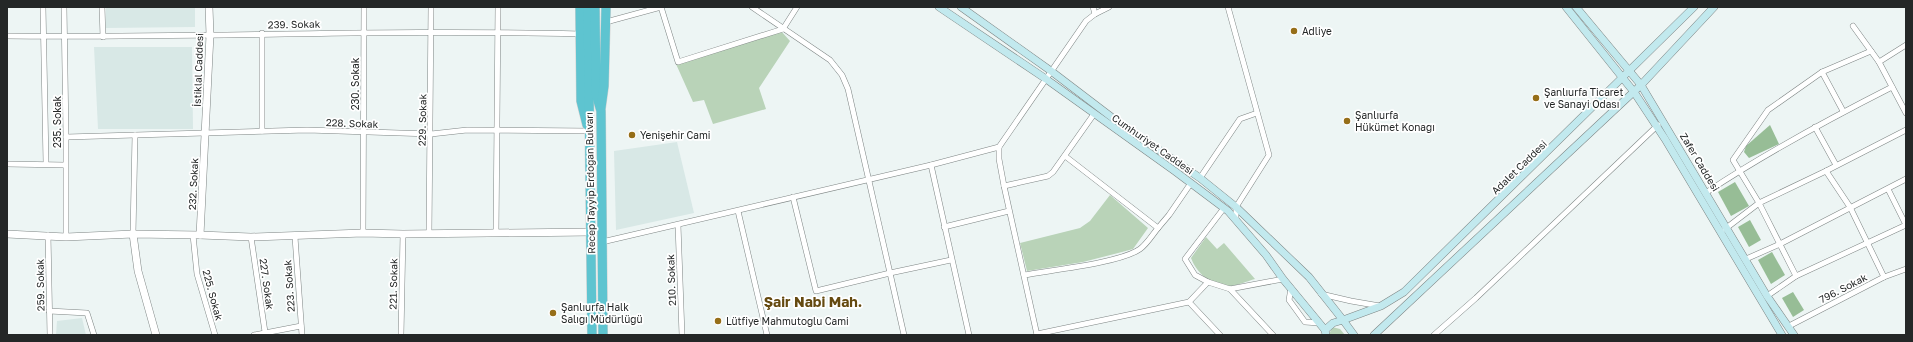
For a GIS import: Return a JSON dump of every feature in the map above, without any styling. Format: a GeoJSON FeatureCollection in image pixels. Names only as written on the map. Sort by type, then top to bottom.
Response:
{"type":"FeatureCollection","features":[{"type":"Feature","properties":{"kind":"highway"},"geometry":{"type":"LineString","coordinates":[[580,7],[581,101],[584,119],[590,131]]}},
{"type":"Feature","properties":{"kind":"highway","name":"Recep Tayyip Erdoğan Bulvarı"},"geometry":{"type":"LineString","coordinates":[[588,7],[592,335]]}},
{"type":"Feature","properties":{"kind":"highway","name":"Recep Tayyip Erdoğan Bulvarı"},"geometry":{"type":"LineString","coordinates":[[595,7],[596,94],[601,111],[603,335]]}},
{"type":"Feature","properties":{"kind":"highway"},"geometry":{"type":"LineString","coordinates":[[601,111],[604,86],[606,7]]}},
{"type":"Feature","properties":{"kind":"main road","name":"Cumhuriyet Caddesi"},"geometry":{"type":"LineString","coordinates":[[939,7],[1046,79],[1192,183],[1224,208],[1266,255],[1283,279],[1326,332]]}},
{"type":"Feature","properties":{"kind":"main road","name":"Cumhuriyet Caddesi"},"geometry":{"type":"LineString","coordinates":[[961,7],[1051,71],[1114,120],[1200,178],[1236,207],[1309,277],[1354,335]]}},
{"type":"Feature","properties":{"kind":"main road","name":"Zafer Caddesi"},"geometry":{"type":"LineString","coordinates":[[1566,7],[1634,92],[1690,178],[1716,222],[1720,234],[1782,335]]}},
{"type":"Feature","properties":{"kind":"main road","name":"Zafer Caddesi"},"geometry":{"type":"LineString","coordinates":[[1576,7],[1642,85],[1707,192],[1767,296],[1794,335]]}},
{"type":"Feature","properties":{"kind":"main road","name":"Adalet Caddesi"},"geometry":{"type":"LineString","coordinates":[[1326,332],[1333,323],[1381,306],[1404,292],[1694,7]]}},
{"type":"Feature","properties":{"kind":"main road"},"geometry":{"type":"LineString","coordinates":[[1374,335],[1642,85],[1714,7]]}},
{"type":"Feature","properties":{"kind":"street"},"geometry":{"type":"LineString","coordinates":[[43,7],[46,163]]}},
{"type":"Feature","properties":{"kind":"street","name":"235. Sokak"},"geometry":{"type":"LineString","coordinates":[[64,7],[66,237]]}},
{"type":"Feature","properties":{"kind":"street"},"geometry":{"type":"LineString","coordinates":[[102,7],[103,37]]}},
{"type":"Feature","properties":{"kind":"street","name":"İstiklal Caddesi"},"geometry":{"type":"LineString","coordinates":[[206,134],[210,35],[209,7]]}},
{"type":"Feature","properties":{"kind":"street","name":"230. Sokak"},"geometry":{"type":"LineString","coordinates":[[363,233],[364,7]]}},
{"type":"Feature","properties":{"kind":"street","name":"229. Sokak"},"geometry":{"type":"LineString","coordinates":[[429,233],[431,7]]}},
{"type":"Feature","properties":{"kind":"street"},"geometry":{"type":"LineString","coordinates":[[496,233],[498,7]]}},
{"type":"Feature","properties":{"kind":"street"},"geometry":{"type":"LineString","coordinates":[[606,22],[661,7],[678,62],[783,29],[797,7]]}},
{"type":"Feature","properties":{"kind":"street"},"geometry":{"type":"LineString","coordinates":[[752,7],[830,60],[842,75],[848,89],[904,335]]}},
{"type":"Feature","properties":{"kind":"street"},"geometry":{"type":"LineString","coordinates":[[1093,7],[1095,14]]}},
{"type":"Feature","properties":{"kind":"street"},"geometry":{"type":"LineString","coordinates":[[1109,7],[1095,14],[1086,21],[999,147],[999,159],[1009,211],[1037,335],[1189,302],[1208,282]]}},
{"type":"Feature","properties":{"kind":"street"},"geometry":{"type":"LineString","coordinates":[[1228,7],[1269,155],[1236,207],[1236,220]]}},
{"type":"Feature","properties":{"kind":"street"},"geometry":{"type":"LineString","coordinates":[[1853,26],[1879,62],[1906,113]]}},
{"type":"Feature","properties":{"kind":"street","name":"239. Sokak"},"geometry":{"type":"LineString","coordinates":[[7,36],[103,37],[431,32],[580,34]]}},
{"type":"Feature","properties":{"kind":"street"},"geometry":{"type":"LineString","coordinates":[[262,34],[262,131]]}},
{"type":"Feature","properties":{"kind":"street"},"geometry":{"type":"LineString","coordinates":[[1879,62],[1906,45]]}},
{"type":"Feature","properties":{"kind":"street"},"geometry":{"type":"LineString","coordinates":[[1796,276],[1760,203],[1733,160],[1768,110],[1822,72],[1871,51]]}},
{"type":"Feature","properties":{"kind":"street"},"geometry":{"type":"LineString","coordinates":[[1822,72],[1843,112]]}},
{"type":"Feature","properties":{"kind":"street"},"geometry":{"type":"LineString","coordinates":[[1707,192],[1739,170],[1843,112],[1892,87]]}},
{"type":"Feature","properties":{"kind":"street"},"geometry":{"type":"LineString","coordinates":[[1200,178],[1240,119],[1257,113]]}},
{"type":"Feature","properties":{"kind":"street"},"geometry":{"type":"LineString","coordinates":[[1004,186],[1048,176],[1053,172],[1094,114]]}},
{"type":"Feature","properties":{"kind":"street"},"geometry":{"type":"LineString","coordinates":[[1434,335],[1476,298],[1663,120]]}},
{"type":"Feature","properties":{"kind":"street"},"geometry":{"type":"LineString","coordinates":[[1816,127],[1836,165]]}},
{"type":"Feature","properties":{"kind":"street","name":"228. Sokak"},"geometry":{"type":"LineString","coordinates":[[66,137],[307,130],[431,134],[467,130],[590,131]]}},
{"type":"Feature","properties":{"kind":"street"},"geometry":{"type":"LineString","coordinates":[[1720,234],[1727,227],[1760,203],[1906,130]]}},
{"type":"Feature","properties":{"kind":"street","name":"232. Sokak"},"geometry":{"type":"LineString","coordinates":[[197,235],[206,134]]}},
{"type":"Feature","properties":{"kind":"street"},"geometry":{"type":"LineString","coordinates":[[135,135],[133,234],[138,271],[156,335]]}},
{"type":"Feature","properties":{"kind":"street"},"geometry":{"type":"LineString","coordinates":[[602,242],[931,165],[999,147]]}},
{"type":"Feature","properties":{"kind":"street"},"geometry":{"type":"LineString","coordinates":[[1065,156],[1158,228]]}},
{"type":"Feature","properties":{"kind":"street"},"geometry":{"type":"LineString","coordinates":[[7,164],[46,163],[65,165]]}},
{"type":"Feature","properties":{"kind":"street"},"geometry":{"type":"LineString","coordinates":[[931,165],[951,260],[969,335]]}},
{"type":"Feature","properties":{"kind":"street"},"geometry":{"type":"LineString","coordinates":[[1826,171],[1850,207],[1884,277]]}},
{"type":"Feature","properties":{"kind":"street"},"geometry":{"type":"LineString","coordinates":[[1746,259],[1780,244],[1906,179]]}},
{"type":"Feature","properties":{"kind":"street"},"geometry":{"type":"LineString","coordinates":[[1024,275],[1116,258],[1134,252],[1141,248],[1158,228],[1192,183]]}},
{"type":"Feature","properties":{"kind":"street"},"geometry":{"type":"LineString","coordinates":[[1767,296],[1796,276],[1906,225],[1888,189]]}},
{"type":"Feature","properties":{"kind":"street"},"geometry":{"type":"LineString","coordinates":[[793,197],[816,291],[951,260]]}},
{"type":"Feature","properties":{"kind":"street"},"geometry":{"type":"LineString","coordinates":[[1224,208],[1185,259],[1195,275],[1208,282],[1230,289],[1283,279]]}},
{"type":"Feature","properties":{"kind":"street"},"geometry":{"type":"LineString","coordinates":[[738,211],[767,335]]}},
{"type":"Feature","properties":{"kind":"street"},"geometry":{"type":"LineString","coordinates":[[944,227],[1009,211]]}},
{"type":"Feature","properties":{"kind":"street","name":"210. Sokak"},"geometry":{"type":"LineString","coordinates":[[678,225],[682,335]]}},
{"type":"Feature","properties":{"kind":"street"},"geometry":{"type":"LineString","coordinates":[[7,234],[66,237],[133,234],[251,237],[363,233],[591,232]]}},
{"type":"Feature","properties":{"kind":"street","name":"221. Sokak"},"geometry":{"type":"LineString","coordinates":[[401,335],[403,234]]}},
{"type":"Feature","properties":{"kind":"street","name":"259. Sokak"},"geometry":{"type":"LineString","coordinates":[[48,235],[50,335]]}},
{"type":"Feature","properties":{"kind":"street","name":"225. Sokak"},"geometry":{"type":"LineString","coordinates":[[197,235],[197,274],[215,335]]}},
{"type":"Feature","properties":{"kind":"street","name":"223. Sokak"},"geometry":{"type":"LineString","coordinates":[[295,236],[302,335]]}},
{"type":"Feature","properties":{"kind":"street","name":"227. Sokak"},"geometry":{"type":"LineString","coordinates":[[251,237],[265,332]]}},
{"type":"Feature","properties":{"kind":"street","name":"796. Sokak"},"geometry":{"type":"LineString","coordinates":[[1789,326],[1884,277],[1906,269]]}},
{"type":"Feature","properties":{"kind":"street"},"geometry":{"type":"LineString","coordinates":[[1230,289],[1273,335]]}},
{"type":"Feature","properties":{"kind":"street"},"geometry":{"type":"LineString","coordinates":[[1321,294],[1381,306]]}},
{"type":"Feature","properties":{"kind":"street"},"geometry":{"type":"LineString","coordinates":[[1189,302],[1220,335]]}},
{"type":"Feature","properties":{"kind":"street"},"geometry":{"type":"LineString","coordinates":[[49,311],[87,313],[94,335]]}},
{"type":"Feature","properties":{"kind":"street"},"geometry":{"type":"LineString","coordinates":[[254,335],[301,326]]}},
{"type":"Feature","properties":{"kind":"shaded area"},"geometry":{"type":"Polygon","coordinates":[[[106,7],[195,7],[195,27],[106,28],[106,7]]]}},
{"type":"Feature","properties":{"kind":"shaded area"},"geometry":{"type":"Polygon","coordinates":[[[94,47],[192,47],[193,129],[98,129],[94,47]]]}},
{"type":"Feature","properties":{"kind":"shaded area"},"geometry":{"type":"Polygon","coordinates":[[[677,142],[694,213],[616,230],[614,151],[677,142]]]}},
{"type":"Feature","properties":{"kind":"shaded area"},"geometry":{"type":"Polygon","coordinates":[[[82,318],[86,335],[56,335],[57,321],[82,318]]]}},
{"type":"Feature","properties":{"kind":"green space"},"geometry":{"type":"Polygon","coordinates":[[[781,31],[790,41],[759,88],[766,109],[713,124],[704,100],[693,102],[676,64],[781,31]]]}},
{"type":"Feature","properties":{"kind":"green space"},"geometry":{"type":"Polygon","coordinates":[[[1770,125],[1779,144],[1749,158],[1744,152],[1746,146],[1770,125]]]}},
{"type":"Feature","properties":{"kind":"green space"},"geometry":{"type":"Polygon","coordinates":[[[1735,182],[1749,206],[1731,216],[1718,192],[1735,182]]]}},
{"type":"Feature","properties":{"kind":"green space"},"geometry":{"type":"Polygon","coordinates":[[[1110,195],[1148,228],[1133,249],[1083,262],[1027,271],[1020,243],[1080,228],[1090,221],[1110,195]]]}},
{"type":"Feature","properties":{"kind":"green space"},"geometry":{"type":"Polygon","coordinates":[[[1750,220],[1761,240],[1749,247],[1738,227],[1750,220]]]}},
{"type":"Feature","properties":{"kind":"green space"},"geometry":{"type":"Polygon","coordinates":[[[1206,237],[1217,249],[1224,243],[1255,279],[1237,285],[1227,286],[1215,284],[1200,273],[1191,258],[1206,237]]]}},
{"type":"Feature","properties":{"kind":"green space"},"geometry":{"type":"Polygon","coordinates":[[[1772,252],[1785,275],[1771,284],[1758,260],[1772,252]]]}},
{"type":"Feature","properties":{"kind":"green space"},"geometry":{"type":"Polygon","coordinates":[[[1793,292],[1804,310],[1793,317],[1782,298],[1793,292]]]}},
{"type":"Feature","properties":{"kind":"green space"},"geometry":{"type":"Polygon","coordinates":[[[1332,327],[1340,329],[1345,335],[1329,335],[1332,327]]]}},
{"type":"Feature","properties":{"kind":"place","name":"Adliye"},"geometry":{"type":"Point","coordinates":[1294,31]}},
{"type":"Feature","properties":{"kind":"place","name":"Şanlıurfa Ticaret ve Sanayi Odası"},"geometry":{"type":"Point","coordinates":[1536,98]}},
{"type":"Feature","properties":{"kind":"place","name":"Şanlıurfa Hükümet Konağı"},"geometry":{"type":"Point","coordinates":[1347,121]}},
{"type":"Feature","properties":{"kind":"place","name":"Yenişehir Cami"},"geometry":{"type":"Point","coordinates":[632,135]}},
{"type":"Feature","properties":{"kind":"place","name":"Şanlıurfa Halk Salığı Müdürlüğü"},"geometry":{"type":"Point","coordinates":[553,313]}},
{"type":"Feature","properties":{"kind":"place","name":"Lütfiye Mahmutoğlu Cami"},"geometry":{"type":"Point","coordinates":[718,321]}},
{"type":"Feature","properties":{"kind":"district","name":"Şair Nabi Mah."},"geometry":{"type":"Point","coordinates":[813,301]}}]}
